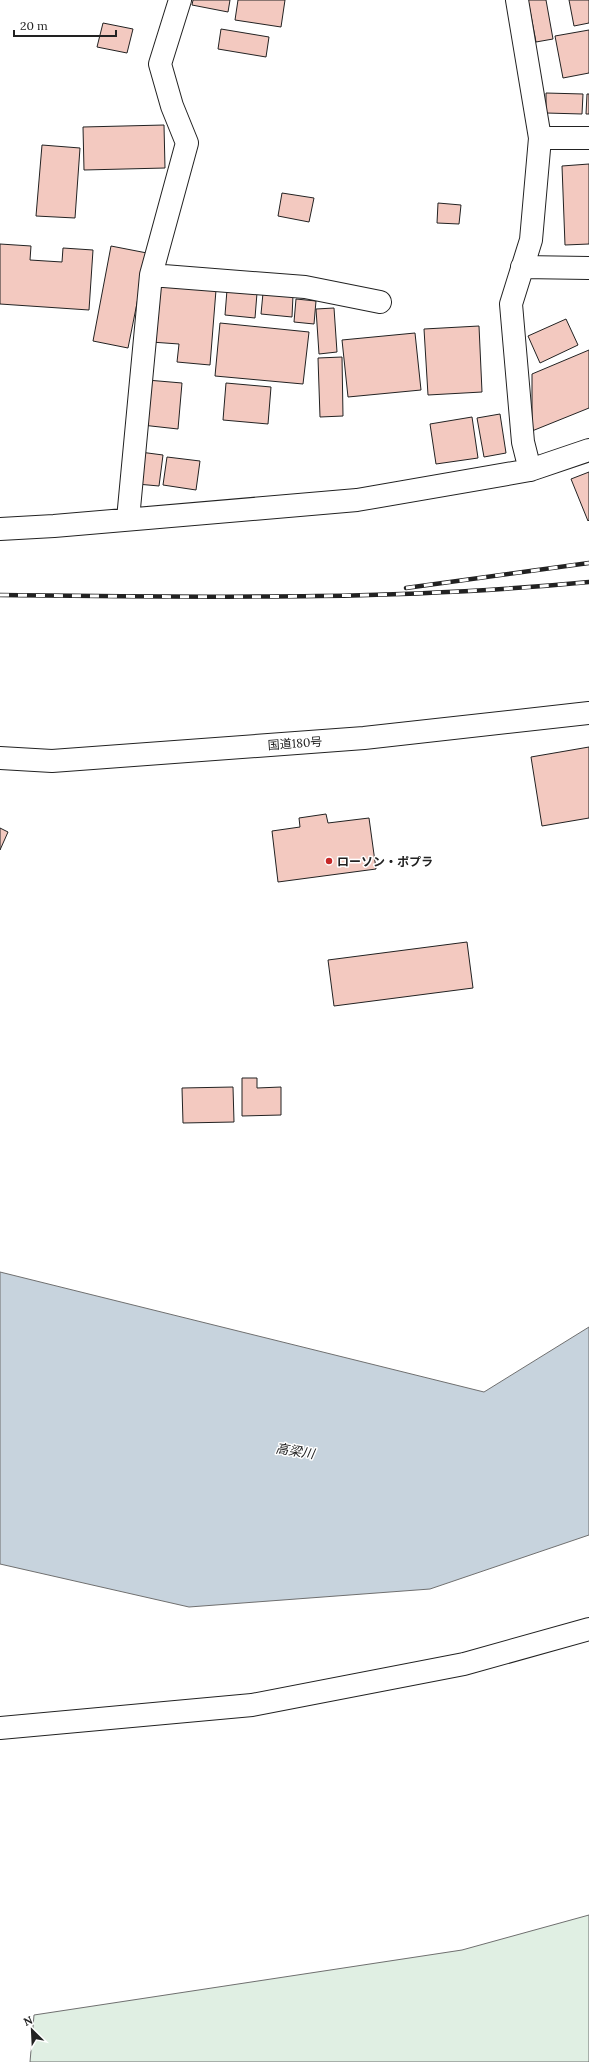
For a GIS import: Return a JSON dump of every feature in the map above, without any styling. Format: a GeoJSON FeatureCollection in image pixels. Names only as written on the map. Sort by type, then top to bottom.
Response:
{"type":"FeatureCollection","features":[{"type":"Feature","properties":{"kind":"main road"},"geometry":{"type":"LineString","coordinates":[[128,519],[151,275],[187,142],[172,106],[160,64],[180,0]]}},
{"type":"Feature","properties":{"kind":"main road"},"geometry":{"type":"LineString","coordinates":[[518,0],[540,138],[530,240],[511,304],[523,442],[530,470]]}},
{"type":"Feature","properties":{"kind":"main road"},"geometry":{"type":"LineString","coordinates":[[540,138],[589,138]]}},
{"type":"Feature","properties":{"kind":"main road"},"geometry":{"type":"LineString","coordinates":[[522,268],[589,268]]}},
{"type":"Feature","properties":{"kind":"main road"},"geometry":{"type":"LineString","coordinates":[[151,275],[305,287],[380,302]]}},
{"type":"Feature","properties":{"kind":"main road"},"geometry":{"type":"LineString","coordinates":[[0,529],[54,526],[357,500],[530,470],[589,450]]}},
{"type":"Feature","properties":{"kind":"main road","name":"国道180号"},"geometry":{"type":"LineString","coordinates":[[0,758],[52,761],[341,739],[589,713]]}},
{"type":"Feature","properties":{"kind":"main road"},"geometry":{"type":"LineString","coordinates":[[0,1728],[252,1705],[464,1664],[589,1629]]}},
{"type":"Feature","properties":{"kind":"green space"},"geometry":{"type":"Polygon","coordinates":[[[589,1915],[589,2062],[30,2062],[34,2015],[462,1950],[589,1915]]]}},
{"type":"Feature","properties":{"kind":"water","name":"高梁川"},"geometry":{"type":"Polygon","coordinates":[[[0,1272],[484,1392],[589,1327],[589,1535],[430,1589],[189,1607],[0,1564],[0,1272]]]}},
{"type":"Feature","properties":{"kind":"building"},"geometry":{"type":"Polygon","coordinates":[[[193,0],[230,0],[228,12],[192,5],[193,0]]]}},
{"type":"Feature","properties":{"kind":"building"},"geometry":{"type":"Polygon","coordinates":[[[238,0],[285,0],[281,27],[235,20],[238,0]]]}},
{"type":"Feature","properties":{"kind":"building"},"geometry":{"type":"Polygon","coordinates":[[[528,0],[546,0],[553,39],[536,42],[528,0]]]}},
{"type":"Feature","properties":{"kind":"building"},"geometry":{"type":"Polygon","coordinates":[[[569,0],[589,0],[589,23],[574,26],[569,0]]]}},
{"type":"Feature","properties":{"kind":"building"},"geometry":{"type":"Polygon","coordinates":[[[103,23],[133,29],[127,53],[97,47],[103,23]]]}},
{"type":"Feature","properties":{"kind":"building"},"geometry":{"type":"Polygon","coordinates":[[[221,29],[269,37],[266,57],[218,49],[221,29]]]}},
{"type":"Feature","properties":{"kind":"building"},"geometry":{"type":"Polygon","coordinates":[[[589,30],[589,73],[563,78],[555,36],[589,30]]]}},
{"type":"Feature","properties":{"kind":"building"},"geometry":{"type":"Polygon","coordinates":[[[546,93],[583,94],[582,114],[546,113],[546,93]]]}},
{"type":"Feature","properties":{"kind":"building"},"geometry":{"type":"Polygon","coordinates":[[[587,94],[589,94],[589,114],[586,114],[587,94]]]}},
{"type":"Feature","properties":{"kind":"building"},"geometry":{"type":"Polygon","coordinates":[[[164,125],[165,168],[84,170],[83,127],[164,125]]]}},
{"type":"Feature","properties":{"kind":"building"},"geometry":{"type":"Polygon","coordinates":[[[42,145],[80,148],[75,218],[36,216],[42,145]]]}},
{"type":"Feature","properties":{"kind":"building"},"geometry":{"type":"Polygon","coordinates":[[[589,164],[589,244],[565,245],[562,166],[589,164]]]}},
{"type":"Feature","properties":{"kind":"building"},"geometry":{"type":"Polygon","coordinates":[[[282,193],[314,198],[309,222],[278,216],[282,193]]]}},
{"type":"Feature","properties":{"kind":"building"},"geometry":{"type":"Polygon","coordinates":[[[438,203],[461,205],[459,224],[437,223],[438,203]]]}},
{"type":"Feature","properties":{"kind":"building"},"geometry":{"type":"Polygon","coordinates":[[[0,244],[31,246],[30,260],[62,262],[63,248],[93,250],[89,310],[0,304],[0,244]]]}},
{"type":"Feature","properties":{"kind":"building"},"geometry":{"type":"Polygon","coordinates":[[[111,246],[147,253],[128,348],[93,341],[111,246]]]}},
{"type":"Feature","properties":{"kind":"building"},"geometry":{"type":"Polygon","coordinates":[[[155,285],[216,290],[210,365],[177,362],[179,344],[151,342],[155,285]]]}},
{"type":"Feature","properties":{"kind":"building"},"geometry":{"type":"Polygon","coordinates":[[[227,290],[257,293],[255,318],[225,315],[227,290]]]}},
{"type":"Feature","properties":{"kind":"building"},"geometry":{"type":"Polygon","coordinates":[[[263,293],[293,295],[292,317],[261,314],[263,293]]]}},
{"type":"Feature","properties":{"kind":"building"},"geometry":{"type":"Polygon","coordinates":[[[296,299],[316,301],[314,324],[294,322],[296,299]]]}},
{"type":"Feature","properties":{"kind":"building"},"geometry":{"type":"Polygon","coordinates":[[[334,308],[337,352],[319,354],[316,309],[334,308]]]}},
{"type":"Feature","properties":{"kind":"building"},"geometry":{"type":"Polygon","coordinates":[[[566,319],[578,345],[540,363],[528,336],[566,319]]]}},
{"type":"Feature","properties":{"kind":"building"},"geometry":{"type":"Polygon","coordinates":[[[220,323],[309,332],[303,384],[215,376],[220,323]]]}},
{"type":"Feature","properties":{"kind":"building"},"geometry":{"type":"Polygon","coordinates":[[[479,326],[482,392],[428,395],[424,329],[479,326]]]}},
{"type":"Feature","properties":{"kind":"building"},"geometry":{"type":"Polygon","coordinates":[[[415,333],[421,390],[348,397],[342,340],[415,333]]]}},
{"type":"Feature","properties":{"kind":"building"},"geometry":{"type":"Polygon","coordinates":[[[589,350],[589,408],[532,431],[532,374],[589,350]]]}},
{"type":"Feature","properties":{"kind":"building"},"geometry":{"type":"Polygon","coordinates":[[[342,357],[343,416],[320,417],[318,358],[342,357]]]}},
{"type":"Feature","properties":{"kind":"building"},"geometry":{"type":"Polygon","coordinates":[[[147,380],[182,383],[178,429],[142,425],[147,380]]]}},
{"type":"Feature","properties":{"kind":"building"},"geometry":{"type":"Polygon","coordinates":[[[226,383],[271,387],[268,424],[223,420],[226,383]]]}},
{"type":"Feature","properties":{"kind":"building"},"geometry":{"type":"Polygon","coordinates":[[[500,414],[506,453],[484,457],[477,418],[500,414]]]}},
{"type":"Feature","properties":{"kind":"building"},"geometry":{"type":"Polygon","coordinates":[[[472,417],[478,458],[436,464],[430,424],[472,417]]]}},
{"type":"Feature","properties":{"kind":"building"},"geometry":{"type":"Polygon","coordinates":[[[140,452],[163,455],[159,486],[137,484],[140,452]]]}},
{"type":"Feature","properties":{"kind":"building"},"geometry":{"type":"Polygon","coordinates":[[[167,457],[200,461],[196,490],[163,485],[167,457]]]}},
{"type":"Feature","properties":{"kind":"building"},"geometry":{"type":"Polygon","coordinates":[[[589,472],[589,520],[588,521],[571,479],[589,472]]]}},
{"type":"Feature","properties":{"kind":"building"},"geometry":{"type":"Polygon","coordinates":[[[589,747],[589,818],[542,826],[531,757],[589,747]]]}},
{"type":"Feature","properties":{"kind":"building"},"geometry":{"type":"Polygon","coordinates":[[[326,814],[328,823],[369,818],[376,869],[278,882],[272,831],[300,827],[299,818],[326,814]]]}},
{"type":"Feature","properties":{"kind":"building"},"geometry":{"type":"Polygon","coordinates":[[[0,828],[8,832],[0,850],[0,828]]]}},
{"type":"Feature","properties":{"kind":"building"},"geometry":{"type":"Polygon","coordinates":[[[467,942],[473,988],[334,1006],[328,960],[467,942]]]}},
{"type":"Feature","properties":{"kind":"building"},"geometry":{"type":"Polygon","coordinates":[[[242,1078],[257,1078],[257,1088],[281,1087],[281,1115],[242,1116],[242,1078]]]}},
{"type":"Feature","properties":{"kind":"building"},"geometry":{"type":"Polygon","coordinates":[[[233,1087],[234,1122],[183,1123],[182,1088],[233,1087]]]}},
{"type":"Feature","properties":{"kind":"railway"},"geometry":{"type":"LineString","coordinates":[[406,588],[589,563]]}},
{"type":"Feature","properties":{"kind":"railway"},"geometry":{"type":"LineString","coordinates":[[0,595],[221,597],[368,595],[515,588],[589,582]]}},
{"type":"Feature","properties":{"kind":"place","name":"ローソン・ポプラ"},"geometry":{"type":"Point","coordinates":[329,861]}}]}
